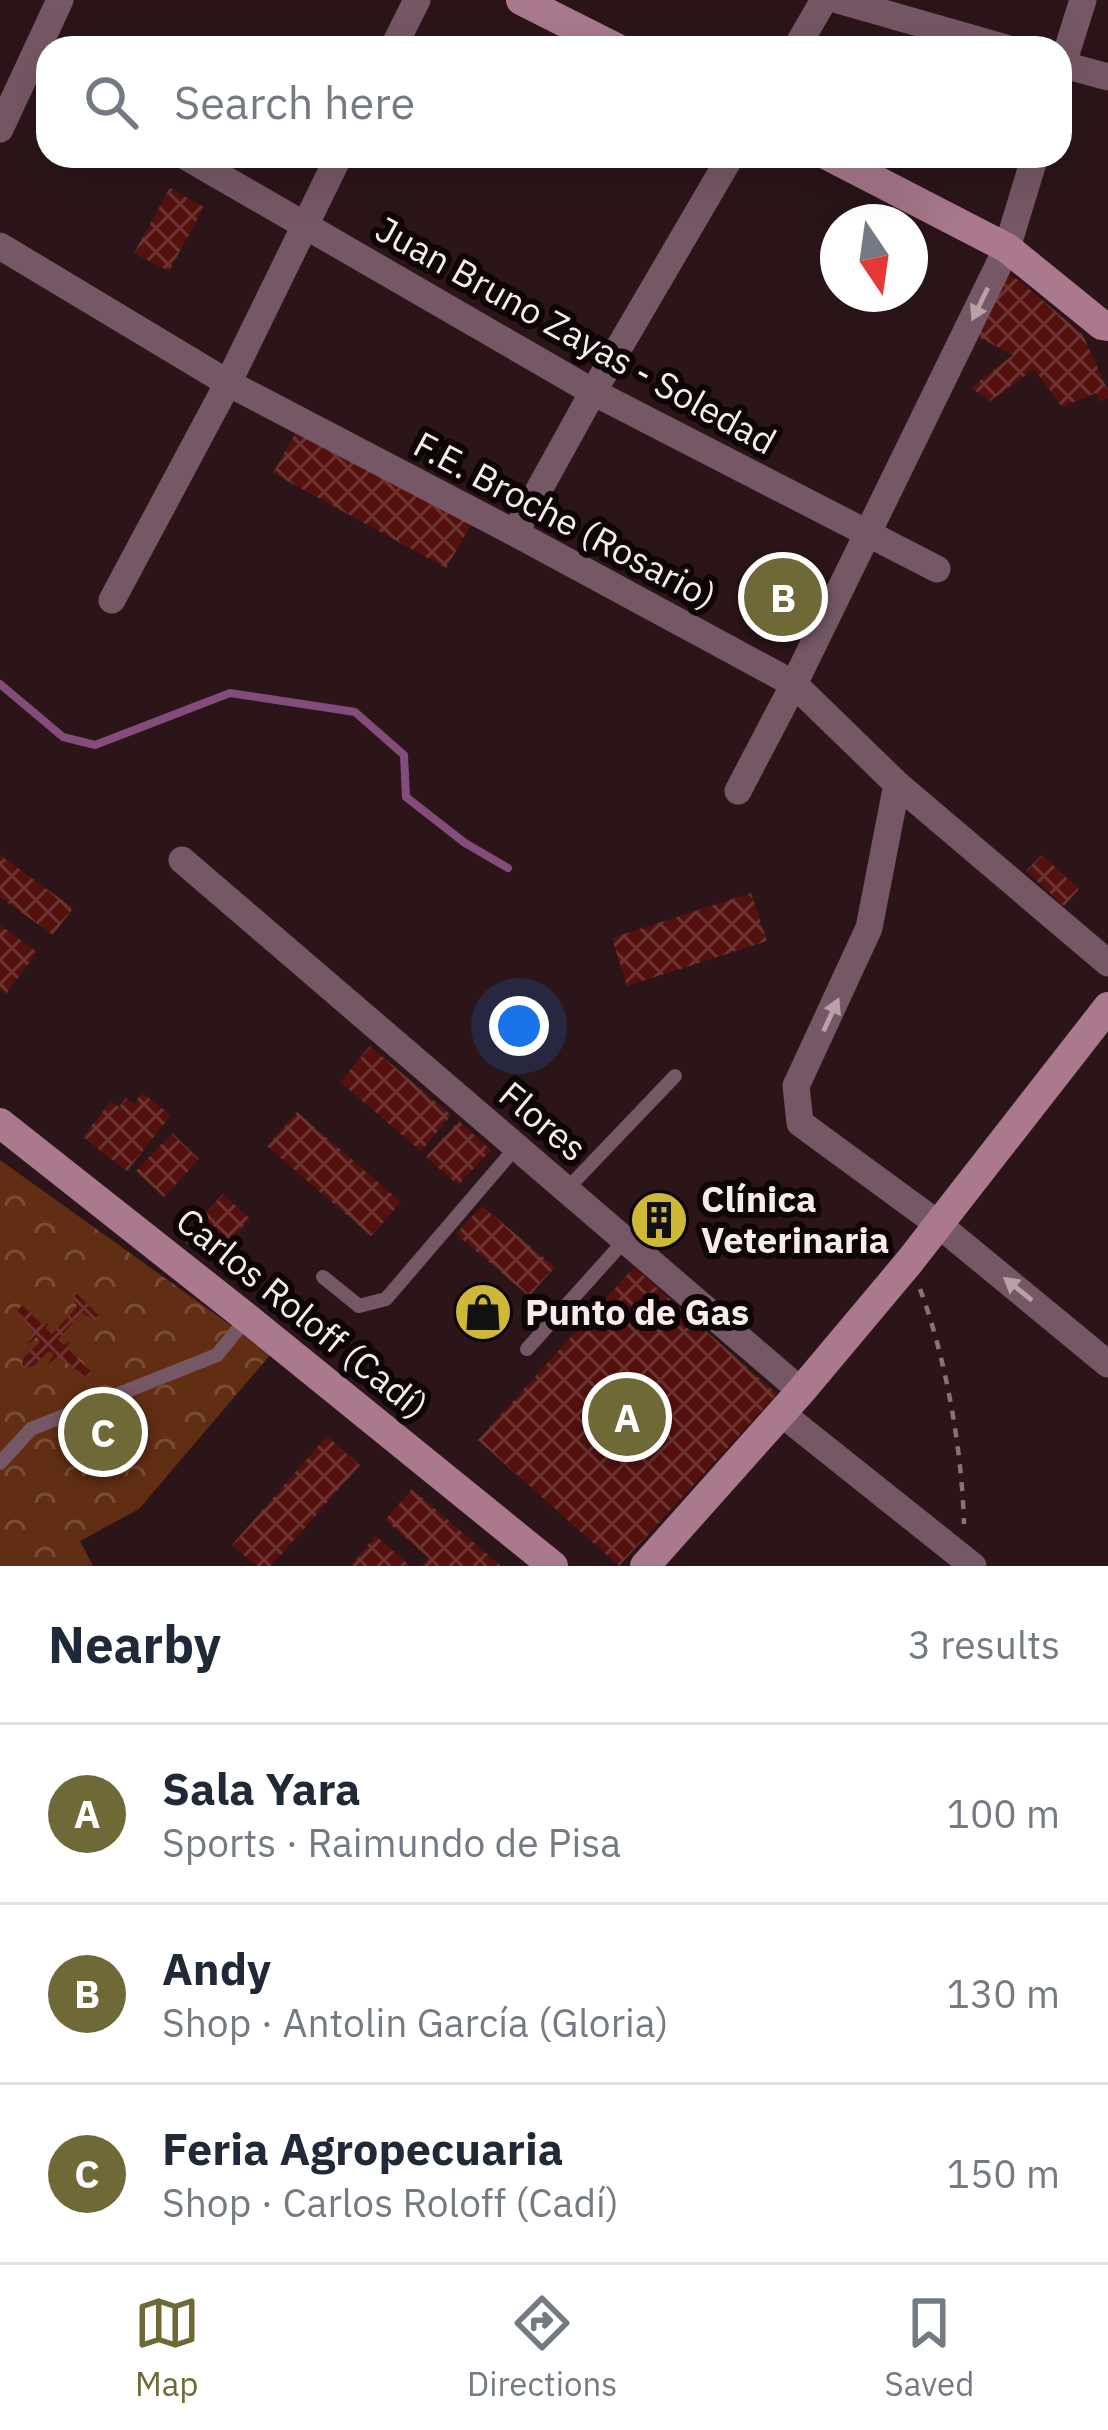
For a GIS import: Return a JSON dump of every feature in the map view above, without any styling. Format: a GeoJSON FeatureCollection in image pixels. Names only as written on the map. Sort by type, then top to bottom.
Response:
{"type":"FeatureCollection","features":[{"type":"Feature","properties":{"kind":"street"},"geometry":{"type":"LineString","coordinates":[[50,36],[60,0]]}},
{"type":"Feature","properties":{"kind":"street"},"geometry":{"type":"LineString","coordinates":[[399,36],[417,0]]}},
{"type":"Feature","properties":{"kind":"street"},"geometry":{"type":"LineString","coordinates":[[521,0],[592,36]]}},
{"type":"Feature","properties":{"kind":"street"},"geometry":{"type":"LineString","coordinates":[[803,36],[824,0]]}},
{"type":"Feature","properties":{"kind":"street"},"geometry":{"type":"LineString","coordinates":[[838,0],[964,36]]}},
{"type":"Feature","properties":{"kind":"street"},"geometry":{"type":"LineString","coordinates":[[1071,36],[1083,0]]}},
{"type":"Feature","properties":{"kind":"street"},"geometry":{"type":"LineString","coordinates":[[1072,69],[1108,77]]}},
{"type":"Feature","properties":{"kind":"street"},"geometry":{"type":"LineString","coordinates":[[0,130],[36,77]]}},
{"type":"Feature","properties":{"kind":"street","name":"Juan Bruno Zayas - Soledad"},"geometry":{"type":"LineString","coordinates":[[205,168],[592,392],[937,568]]}},
{"type":"Feature","properties":{"kind":"street"},"geometry":{"type":"LineString","coordinates":[[112,600],[228,383],[333,168]]}},
{"type":"Feature","properties":{"kind":"street"},"geometry":{"type":"LineString","coordinates":[[515,533],[724,168]]}},
{"type":"Feature","properties":{"kind":"street"},"geometry":{"type":"LineString","coordinates":[[852,168],[1007,248],[1106,331]]}},
{"type":"Feature","properties":{"kind":"street"},"geometry":{"type":"LineString","coordinates":[[738,791],[1007,248],[1031,168]]}},
{"type":"Feature","properties":{"kind":"street","name":"F.E. Broche (Rosario)"},"geometry":{"type":"LineString","coordinates":[[0,246],[228,383],[794,684],[897,784],[1108,963]]}},
{"type":"Feature","properties":{"kind":"street"},"geometry":{"type":"LineString","coordinates":[[897,784],[869,928],[796,1086],[800,1123],[938,1224],[1108,1364]]}},
{"type":"Feature","properties":{"kind":"street","name":"Flores"},"geometry":{"type":"LineString","coordinates":[[182,860],[626,1239],[791,1402],[969,1563]]}},
{"type":"Feature","properties":{"kind":"street"},"geometry":{"type":"LineString","coordinates":[[645,1566],[910,1261],[1108,1006]]}},
{"type":"Feature","properties":{"kind":"street","name":"Carlos Roloff (Cadí)"},"geometry":{"type":"LineString","coordinates":[[0,1123],[554,1566]]}},
{"type":"Feature","properties":{"kind":"lane"},"geometry":{"type":"LineString","coordinates":[[567,1189],[675,1076]]}},
{"type":"Feature","properties":{"kind":"lane"},"geometry":{"type":"LineString","coordinates":[[323,1277],[359,1306],[386,1298],[517,1146]]}},
{"type":"Feature","properties":{"kind":"lane"},"geometry":{"type":"LineString","coordinates":[[527,1349],[626,1239]]}},
{"type":"Feature","properties":{"kind":"lane"},"geometry":{"type":"LineString","coordinates":[[0,1463],[31,1429],[217,1354],[247,1318]]}},
{"type":"Feature","properties":{"kind":"path"},"geometry":{"type":"LineString","coordinates":[[910,1261],[950,1405],[969,1563]]}},
{"type":"Feature","properties":{"kind":"green space"},"geometry":{"type":"Polygon","coordinates":[[[0,1160],[271,1354],[139,1509],[80,1541],[93,1566],[0,1566],[0,1160]]]}},
{"type":"Feature","properties":{"kind":"building"},"geometry":{"type":"Polygon","coordinates":[[[170,188],[204,207],[169,271],[134,253],[170,188]]]}},
{"type":"Feature","properties":{"kind":"building"},"geometry":{"type":"Polygon","coordinates":[[[1007,274],[1083,335],[1108,398],[1100,402],[1096,393],[1062,407],[1034,369],[990,401],[971,388],[1013,355],[975,335],[1007,274]]]}},
{"type":"Feature","properties":{"kind":"building"},"geometry":{"type":"Polygon","coordinates":[[[299,427],[472,523],[446,568],[273,473],[299,427]]]}},
{"type":"Feature","properties":{"kind":"building"},"geometry":{"type":"Polygon","coordinates":[[[0,855],[73,908],[53,935],[0,897],[0,855]]]}},
{"type":"Feature","properties":{"kind":"building"},"geometry":{"type":"Polygon","coordinates":[[[1042,855],[1079,889],[1064,906],[1026,871],[1042,855]]]}},
{"type":"Feature","properties":{"kind":"building"},"geometry":{"type":"Polygon","coordinates":[[[751,893],[767,941],[627,986],[612,938],[751,893]]]}},
{"type":"Feature","properties":{"kind":"building"},"geometry":{"type":"Polygon","coordinates":[[[0,925],[37,952],[6,994],[0,990],[0,925]]]}},
{"type":"Feature","properties":{"kind":"building"},"geometry":{"type":"Polygon","coordinates":[[[370,1046],[451,1115],[421,1151],[340,1082],[370,1046]]]}},
{"type":"Feature","properties":{"kind":"building"},"geometry":{"type":"Polygon","coordinates":[[[142,1093],[171,1115],[127,1171],[83,1137],[111,1101],[119,1107],[126,1098],[134,1104],[142,1093]]]}},
{"type":"Feature","properties":{"kind":"building"},"geometry":{"type":"Polygon","coordinates":[[[297,1112],[401,1202],[371,1236],[267,1146],[297,1112]]]}},
{"type":"Feature","properties":{"kind":"building"},"geometry":{"type":"Polygon","coordinates":[[[459,1121],[491,1150],[458,1185],[426,1157],[459,1121]]]}},
{"type":"Feature","properties":{"kind":"building"},"geometry":{"type":"Polygon","coordinates":[[[172,1133],[199,1159],[164,1197],[136,1171],[172,1133]]]}},
{"type":"Feature","properties":{"kind":"building"},"geometry":{"type":"Polygon","coordinates":[[[223,1194],[250,1219],[222,1249],[205,1234],[192,1248],[182,1238],[223,1194]]]}},
{"type":"Feature","properties":{"kind":"building","name":"Clínica Veterinaria"},"geometry":{"type":"Polygon","coordinates":[[[652,1198],[682,1224],[666,1241],[636,1216],[652,1198]]]}},
{"type":"Feature","properties":{"kind":"building"},"geometry":{"type":"Polygon","coordinates":[[[482,1206],[555,1267],[529,1296],[456,1234],[482,1206]]]}},
{"type":"Feature","properties":{"kind":"building"},"geometry":{"type":"Polygon","coordinates":[[[634,1267],[777,1394],[619,1566],[478,1440],[634,1267]]]}},
{"type":"Feature","properties":{"kind":"building"},"geometry":{"type":"Polygon","coordinates":[[[75,1292],[99,1316],[95,1320],[82,1313],[58,1339],[63,1345],[69,1342],[67,1348],[91,1372],[87,1377],[58,1357],[47,1365],[54,1354],[49,1351],[23,1369],[24,1357],[40,1342],[37,1337],[24,1347],[34,1333],[17,1311],[22,1305],[43,1325],[49,1322],[46,1328],[52,1334],[77,1307],[75,1292]]]}},
{"type":"Feature","properties":{"kind":"building","name":"Punto de Gas"},"geometry":{"type":"Polygon","coordinates":[[[479,1293],[502,1314],[488,1331],[464,1309],[479,1293]]]}},
{"type":"Feature","properties":{"kind":"building"},"geometry":{"type":"Polygon","coordinates":[[[327,1436],[360,1465],[271,1566],[257,1566],[232,1545],[327,1436]]]}},
{"type":"Feature","properties":{"kind":"building"},"geometry":{"type":"Polygon","coordinates":[[[412,1489],[501,1566],[421,1566],[429,1558],[385,1520],[412,1489]]]}},
{"type":"Feature","properties":{"kind":"building"},"geometry":{"type":"Polygon","coordinates":[[[376,1536],[410,1566],[350,1566],[376,1536]]]}},
{"type":"Feature","properties":{"kind":"waterway"},"geometry":{"type":"LineString","coordinates":[[0,684],[63,737],[95,745],[230,693],[355,712],[404,755],[406,797],[465,843],[508,868]]}},
{"type":"Feature","properties":{"kind":"place","name":"Andy"},"geometry":{"type":"Point","coordinates":[783,597]}},
{"type":"Feature","properties":{"kind":"place","name":"Clínica Veterinaria"},"geometry":{"type":"Point","coordinates":[659,1220]}},
{"type":"Feature","properties":{"kind":"place","name":"Punto de Gas"},"geometry":{"type":"Point","coordinates":[483,1312]}},
{"type":"Feature","properties":{"kind":"place","name":"Sala Yara"},"geometry":{"type":"Point","coordinates":[627,1417]}},
{"type":"Feature","properties":{"kind":"place","name":"Feria Agropecuaria"},"geometry":{"type":"Point","coordinates":[103,1432]}}]}
